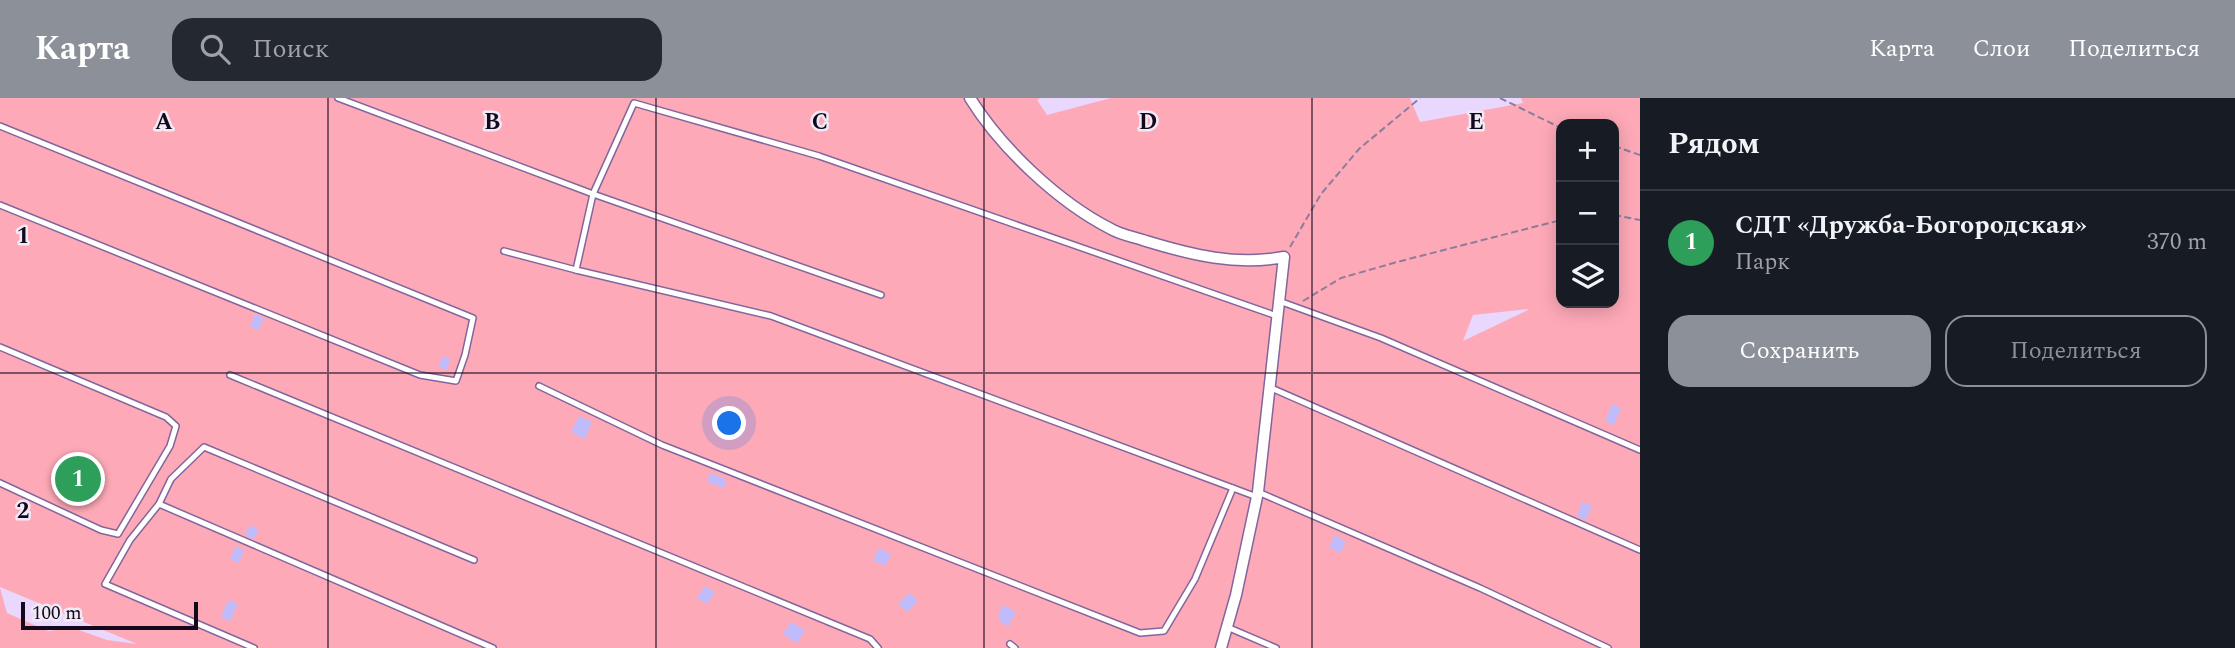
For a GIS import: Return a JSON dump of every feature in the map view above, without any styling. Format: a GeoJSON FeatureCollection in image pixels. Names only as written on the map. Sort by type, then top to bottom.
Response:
{"type":"FeatureCollection","features":[{"type":"Feature","properties":{"kind":"street"},"geometry":{"type":"LineString","coordinates":[[968,99],[1018,158],[1056,194],[1111,230],[1188,254],[1210,258],[1265,261],[1284,257],[1258,495],[1236,595],[1220,648]]}},
{"type":"Feature","properties":{"kind":"lane"},"geometry":{"type":"LineString","coordinates":[[338,98],[593,194],[881,295]]}},
{"type":"Feature","properties":{"kind":"lane"},"geometry":{"type":"LineString","coordinates":[[576,270],[593,194],[634,103],[819,156],[1277,316]]}},
{"type":"Feature","properties":{"kind":"lane"},"geometry":{"type":"LineString","coordinates":[[0,126],[473,318],[456,381],[420,375],[0,205]]}},
{"type":"Feature","properties":{"kind":"lane"},"geometry":{"type":"LineString","coordinates":[[504,251],[771,316],[1258,495],[1480,588],[1608,648]]}},
{"type":"Feature","properties":{"kind":"lane"},"geometry":{"type":"LineString","coordinates":[[1279,301],[1381,338],[1640,450]]}},
{"type":"Feature","properties":{"kind":"lane"},"geometry":{"type":"LineString","coordinates":[[0,347],[166,417],[176,426],[170,446],[118,534],[101,530],[0,483]]}},
{"type":"Feature","properties":{"kind":"lane"},"geometry":{"type":"LineString","coordinates":[[230,375],[870,639],[878,648]]}},
{"type":"Feature","properties":{"kind":"lane"},"geometry":{"type":"LineString","coordinates":[[539,386],[675,450],[1140,633],[1164,631],[1195,579],[1233,488]]}},
{"type":"Feature","properties":{"kind":"lane"},"geometry":{"type":"LineString","coordinates":[[1269,387],[1640,550]]}},
{"type":"Feature","properties":{"kind":"lane"},"geometry":{"type":"LineString","coordinates":[[254,648],[105,584],[131,540],[159,504],[171,479],[204,447],[474,559]]}},
{"type":"Feature","properties":{"kind":"lane"},"geometry":{"type":"LineString","coordinates":[[159,504],[493,648]]}},
{"type":"Feature","properties":{"kind":"lane"},"geometry":{"type":"LineString","coordinates":[[1227,627],[1276,648]]}},
{"type":"Feature","properties":{"kind":"path"},"geometry":{"type":"LineString","coordinates":[[1284,257],[1321,194],[1359,149],[1420,98]]}},
{"type":"Feature","properties":{"kind":"path"},"geometry":{"type":"LineString","coordinates":[[1500,98],[1556,125]]}},
{"type":"Feature","properties":{"kind":"path"},"geometry":{"type":"LineString","coordinates":[[1619,148],[1640,155]]}},
{"type":"Feature","properties":{"kind":"path"},"geometry":{"type":"LineString","coordinates":[[1619,216],[1640,220]]}},
{"type":"Feature","properties":{"kind":"path"},"geometry":{"type":"LineString","coordinates":[[1302,302],[1341,278],[1556,221]]}},
{"type":"Feature","properties":{"kind":"shaded area"},"geometry":{"type":"Polygon","coordinates":[[[0,98],[1040,98],[1037,100],[1047,115],[1111,98],[1410,98],[1420,122],[1523,103],[1521,98],[1640,98],[1640,648],[0,648],[0,588],[7,613],[48,631],[73,628],[107,640],[137,644],[0,587],[0,98]],[[1528,310],[1473,315],[1463,341],[1528,310]]]}},
{"type":"Feature","properties":{"kind":"building"},"geometry":{"type":"Polygon","coordinates":[[[255,314],[264,318],[259,330],[250,327],[255,314]]]}},
{"type":"Feature","properties":{"kind":"building"},"geometry":{"type":"Polygon","coordinates":[[[442,356],[450,359],[447,370],[439,367],[442,356]]]}},
{"type":"Feature","properties":{"kind":"building"},"geometry":{"type":"Polygon","coordinates":[[[1612,404],[1621,408],[1614,425],[1605,421],[1612,404]]]}},
{"type":"Feature","properties":{"kind":"building"},"geometry":{"type":"Polygon","coordinates":[[[579,416],[592,422],[585,439],[571,432],[579,416]]]}},
{"type":"Feature","properties":{"kind":"building"},"geometry":{"type":"Polygon","coordinates":[[[710,473],[726,479],[724,488],[707,482],[710,473]]]}},
{"type":"Feature","properties":{"kind":"building"},"geometry":{"type":"Polygon","coordinates":[[[1582,502],[1592,506],[1586,520],[1577,516],[1582,502]]]}},
{"type":"Feature","properties":{"kind":"building"},"geometry":{"type":"Polygon","coordinates":[[[250,525],[259,530],[253,539],[245,535],[250,525]]]}},
{"type":"Feature","properties":{"kind":"building"},"geometry":{"type":"Polygon","coordinates":[[[1335,535],[1346,542],[1340,553],[1329,547],[1335,535]]]}},
{"type":"Feature","properties":{"kind":"building"},"geometry":{"type":"Polygon","coordinates":[[[236,546],[244,550],[239,563],[230,559],[236,546]]]}},
{"type":"Feature","properties":{"kind":"building"},"geometry":{"type":"Polygon","coordinates":[[[879,548],[891,554],[885,566],[873,560],[879,548]]]}},
{"type":"Feature","properties":{"kind":"building"},"geometry":{"type":"Polygon","coordinates":[[[705,586],[715,592],[707,604],[697,598],[705,586]]]}},
{"type":"Feature","properties":{"kind":"building"},"geometry":{"type":"Polygon","coordinates":[[[909,593],[918,601],[907,612],[898,604],[909,593]]]}},
{"type":"Feature","properties":{"kind":"building"},"geometry":{"type":"Polygon","coordinates":[[[228,600],[238,604],[230,621],[221,617],[228,600]]]}},
{"type":"Feature","properties":{"kind":"building"},"geometry":{"type":"Polygon","coordinates":[[[1003,605],[1016,612],[1008,626],[999,621],[1001,617],[998,615],[1003,605]]]}},
{"type":"Feature","properties":{"kind":"building"},"geometry":{"type":"Polygon","coordinates":[[[791,622],[805,630],[797,643],[783,634],[791,622]]]}},
{"type":"Feature","properties":{"kind":"place","name":"СДТ «Дружба-Богородская»"},"geometry":{"type":"Point","coordinates":[78,479]}}]}
